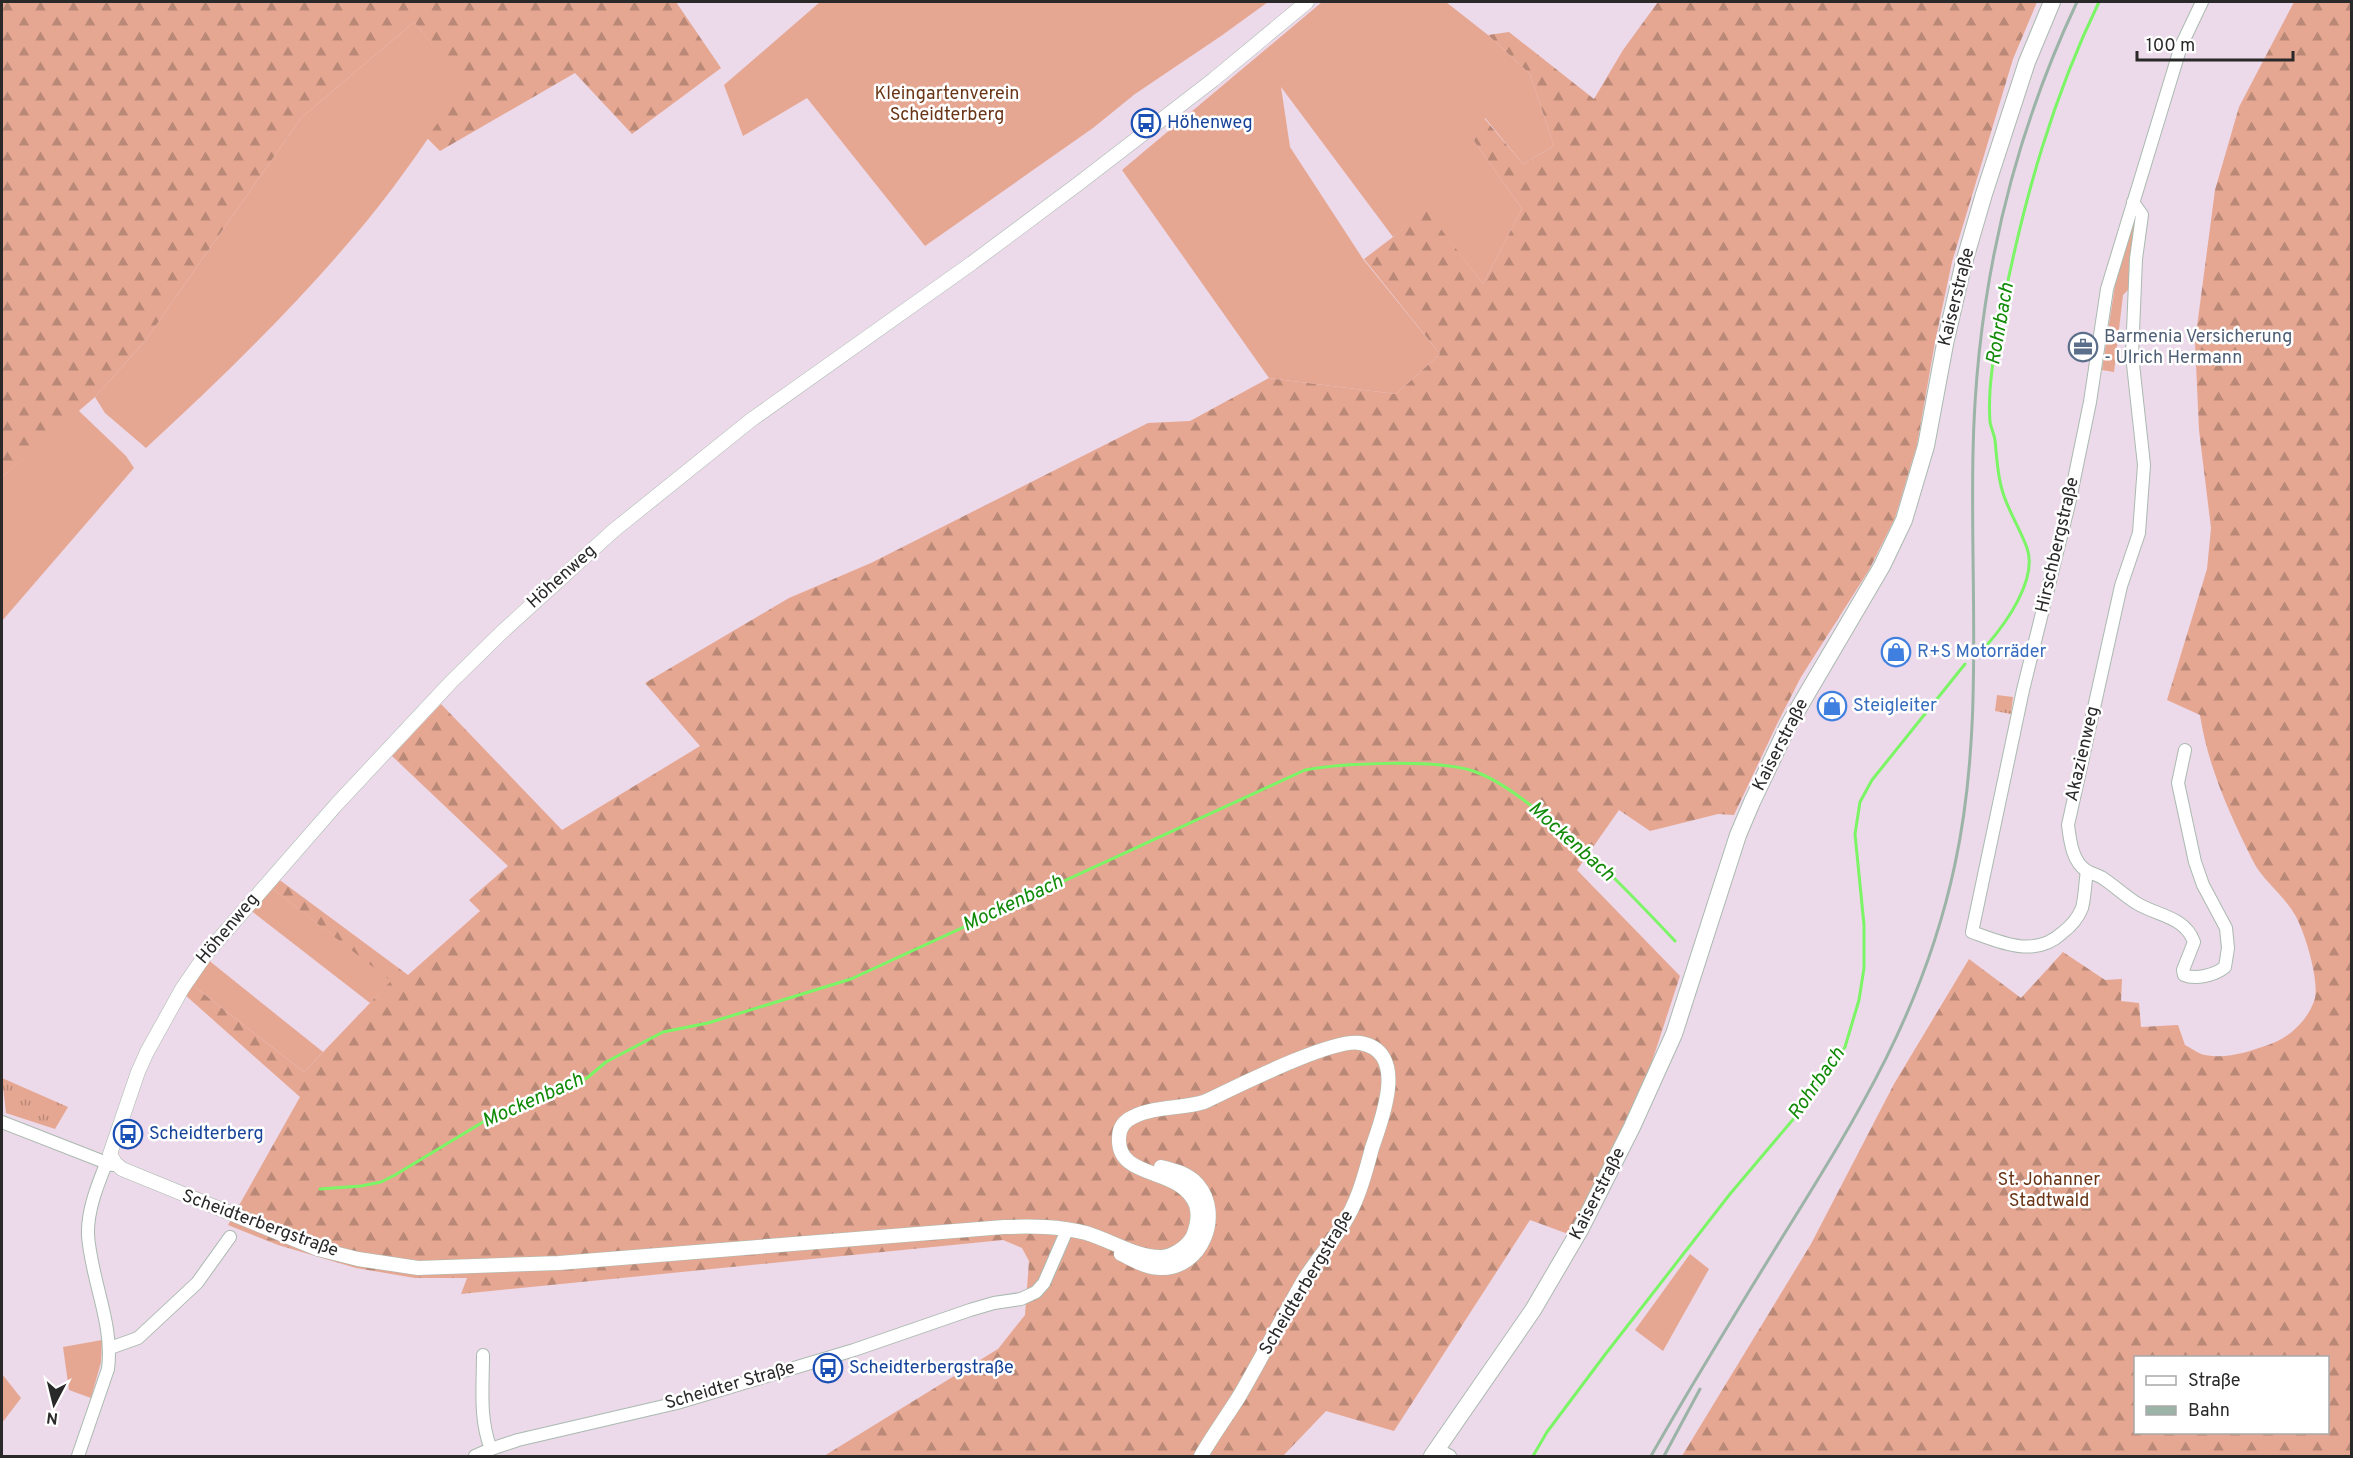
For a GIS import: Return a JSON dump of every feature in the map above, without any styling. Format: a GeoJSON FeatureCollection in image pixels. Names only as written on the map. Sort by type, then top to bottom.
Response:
{"type":"FeatureCollection","features":[{"type":"Feature","properties":{"kind":"main road","name":"Kaiserstraße"},"geometry":{"type":"LineString","coordinates":[[1440,1454],[1533,1310],[1581,1228],[1632,1127],[1674,1034],[1748,810],[1788,726],[1882,566],[1904,520],[1926,446],[1945,344],[1981,204],[2027,62],[2052,2]]}},
{"type":"Feature","properties":{"kind":"street","name":"Höhenweg"},"geometry":{"type":"LineString","coordinates":[[78,1456],[108,1369],[110,1348],[88,1236],[91,1211],[138,1072],[182,989],[206,954],[352,788],[451,682],[502,632],[613,531],[751,420],[1078,184],[1213,80],[1306,2]]}},
{"type":"Feature","properties":{"kind":"street","name":"Hirschbergstraße"},"geometry":{"type":"LineString","coordinates":[[2087,871],[2082,908],[2071,926],[2055,940],[2038,948],[2016,946],[1972,932],[2023,690],[2070,504],[2090,402],[2107,289],[2181,45],[2202,2]]}},
{"type":"Feature","properties":{"kind":"street","name":"Akazienweg"},"geometry":{"type":"LineString","coordinates":[[2133,202],[2142,215],[2136,259],[2132,355],[2144,465],[2142,505],[2139,532],[2121,586],[2068,825],[2071,848],[2087,871],[2103,878],[2139,904],[2182,924],[2188,930],[2194,942],[2183,970],[2184,975],[2189,977],[2219,972],[2225,967],[2228,948],[2226,927],[2203,885],[2195,862],[2178,783],[2185,750]]}},
{"type":"Feature","properties":{"kind":"street","name":"Scheidterbergstraße"},"geometry":{"type":"LineString","coordinates":[[108,1159],[122,1169],[318,1249],[358,1259],[418,1268],[559,1263],[1037,1226],[1084,1233],[1135,1251],[1161,1257],[1178,1252],[1186,1245],[1196,1228],[1197,1207],[1189,1191],[1174,1180],[1135,1167],[1125,1158],[1119,1147],[1121,1127],[1132,1117],[1141,1113],[1184,1108],[1204,1102],[1319,1052],[1348,1043],[1357,1042],[1369,1045],[1383,1057],[1389,1081],[1387,1096],[1354,1203],[1344,1225],[1305,1279],[1285,1317],[1202,1456]]}},
{"type":"Feature","properties":{"kind":"street"},"geometry":{"type":"LineString","coordinates":[[2,1122],[108,1159]]}},
{"type":"Feature","properties":{"kind":"street","name":"Scheidter Straße"},"geometry":{"type":"LineString","coordinates":[[475,1456],[518,1440],[677,1403],[854,1350],[970,1310],[1021,1299],[1036,1292],[1044,1283],[1067,1230]]}},
{"type":"Feature","properties":{"kind":"street"},"geometry":{"type":"LineString","coordinates":[[110,1348],[138,1338],[197,1282],[230,1237]]}},
{"type":"Feature","properties":{"kind":"street"},"geometry":{"type":"LineString","coordinates":[[483,1355],[483,1424],[490,1449]]}},
{"type":"Feature","properties":{"kind":"green space"},"geometry":{"type":"Polygon","coordinates":[[[2,2],[676,2],[721,68],[632,134],[575,73],[440,151],[427,138],[465,84],[414,22],[301,118],[145,341],[95,397],[2,477],[2,2]]]}},
{"type":"Feature","properties":{"kind":"green space","name":"Kleingartenverein Scheidterberg"},"geometry":{"type":"Polygon","coordinates":[[[820,2],[1268,2],[1135,94],[1093,128],[925,246],[807,98],[743,136],[724,85],[820,2]]]}},
{"type":"Feature","properties":{"kind":"green space"},"geometry":{"type":"Polygon","coordinates":[[[1322,2],[1446,2],[1488,35],[1530,74],[1554,146],[1523,164],[1485,118],[1474,141],[1522,209],[1483,284],[1425,209],[1393,237],[1281,87],[1290,147],[1363,259],[1440,354],[1396,394],[1269,378],[1122,170],[1322,2]]]}},
{"type":"Feature","properties":{"kind":"green space"},"geometry":{"type":"Polygon","coordinates":[[[1658,2],[2037,2],[2013,59],[1952,262],[1917,445],[1895,518],[1869,570],[1801,677],[1734,815],[1718,814],[1650,831],[1619,810],[1577,870],[1680,976],[1641,1095],[1571,1235],[1530,1220],[1394,1431],[1326,1411],[1283,1456],[824,1456],[998,1349],[1025,1315],[1029,1261],[1022,1248],[1003,1240],[461,1294],[467,1278],[415,1278],[356,1268],[278,1245],[228,1225],[300,1097],[184,994],[191,984],[304,1072],[391,981],[269,886],[277,878],[408,975],[480,911],[469,900],[508,866],[392,756],[441,704],[562,830],[700,746],[645,683],[789,598],[871,563],[1148,423],[1190,421],[1269,378],[1396,394],[1440,354],[1364,259],[1425,208],[1483,284],[1522,209],[1474,141],[1484,118],[1523,164],[1554,146],[1530,74],[1488,35],[1509,32],[1594,99],[1623,50],[1658,2]]]}},
{"type":"Feature","properties":{"kind":"green space","name":"St. Johanner Stadtwald"},"geometry":{"type":"Polygon","coordinates":[[[2294,2],[2352,2],[2351,1456],[1682,1456],[1811,1244],[1894,1084],[1969,959],[2021,998],[2063,952],[2105,980],[2122,979],[2121,1001],[2139,1003],[2141,1027],[2178,1025],[2185,1045],[2205,1055],[2237,1054],[2276,1042],[2303,1021],[2312,1006],[2316,990],[2315,979],[2307,944],[2299,923],[2285,901],[2257,868],[2244,844],[2214,772],[2200,715],[2167,700],[2207,569],[2211,528],[2199,430],[2195,342],[2215,190],[2239,107],[2294,2]]]}},
{"type":"Feature","properties":{"kind":"green space"},"geometry":{"type":"Polygon","coordinates":[[[414,22],[466,84],[392,189],[314,282],[260,339],[146,448],[105,413],[95,397],[145,341],[301,118],[414,22]]]}},
{"type":"Feature","properties":{"kind":"green space"},"geometry":{"type":"Polygon","coordinates":[[[2135,219],[2129,289],[2123,295],[2114,372],[2102,370],[2116,279],[2135,219]]]}},
{"type":"Feature","properties":{"kind":"green space"},"geometry":{"type":"Polygon","coordinates":[[[78,410],[126,456],[134,468],[2,621],[2,477],[78,410]]]}},
{"type":"Feature","properties":{"kind":"green space"},"geometry":{"type":"Polygon","coordinates":[[[1997,695],[2013,697],[2011,714],[1995,711],[1997,695]]]}},
{"type":"Feature","properties":{"kind":"green space"},"geometry":{"type":"Polygon","coordinates":[[[269,886],[392,981],[370,1003],[249,909],[269,886]]]}},
{"type":"Feature","properties":{"kind":"green space"},"geometry":{"type":"Polygon","coordinates":[[[207,959],[323,1052],[304,1072],[191,984],[207,959]]]}},
{"type":"Feature","properties":{"kind":"green space"},"geometry":{"type":"Polygon","coordinates":[[[2,1078],[68,1107],[55,1129],[6,1113],[2,1078]]]}},
{"type":"Feature","properties":{"kind":"green space"},"geometry":{"type":"Polygon","coordinates":[[[1690,1254],[1709,1269],[1663,1351],[1635,1330],[1690,1254]]]}},
{"type":"Feature","properties":{"kind":"green space"},"geometry":{"type":"Polygon","coordinates":[[[102,1340],[101,1362],[91,1398],[69,1390],[63,1347],[102,1340]]]}},
{"type":"Feature","properties":{"kind":"green space"},"geometry":{"type":"Polygon","coordinates":[[[2,1374],[21,1398],[2,1423],[2,1374]]]}},
{"type":"Feature","properties":{"kind":"waterway","name":"Rohrbach"},"geometry":{"type":"LineString","coordinates":[[1987,645],[2003,625],[2018,600],[2028,573],[2029,560],[2027,548],[2001,486],[1995,440],[1990,422],[1991,376],[1996,345],[2012,261],[2042,148],[2068,74],[2099,2]]}},
{"type":"Feature","properties":{"kind":"waterway","name":"Rohrbach"},"geometry":{"type":"LineString","coordinates":[[1533,1456],[1547,1432],[1604,1356],[1730,1194],[1801,1110],[1845,1047],[1859,1000],[1864,968],[1864,925],[1855,834],[1860,802],[1872,780],[1965,664]]}},
{"type":"Feature","properties":{"kind":"waterway","name":"Mockenbach"},"geometry":{"type":"LineString","coordinates":[[320,1189],[381,1182],[488,1119],[587,1078],[606,1062],[663,1032],[708,1023],[851,979],[1305,770],[1366,764],[1414,764],[1457,767],[1487,777],[1519,797],[1565,833],[1621,885],[1675,941]]}},
{"type":"Feature","properties":{"kind":"railway"},"geometry":{"type":"LineString","coordinates":[[1651,1456],[1863,1102],[1907,1012],[1942,916],[1955,864],[1970,762],[1974,659],[1973,453],[1981,336],[2001,222],[2015,166],[2053,56],[2077,2]]}},
{"type":"Feature","properties":{"kind":"railway"},"geometry":{"type":"LineString","coordinates":[[1664,1456],[1700,1389]]}},
{"type":"Feature","properties":{"kind":"place","name":"Höhenweg"},"geometry":{"type":"Point","coordinates":[1146,123]}},
{"type":"Feature","properties":{"kind":"place","name":"Barmenia Versicherung - Ulrich Hermann"},"geometry":{"type":"Point","coordinates":[2083,347]}},
{"type":"Feature","properties":{"kind":"place","name":"R+S Motorräder"},"geometry":{"type":"Point","coordinates":[1896,652]}},
{"type":"Feature","properties":{"kind":"place","name":"Steigleiter"},"geometry":{"type":"Point","coordinates":[1832,706]}},
{"type":"Feature","properties":{"kind":"place","name":"Scheidterberg"},"geometry":{"type":"Point","coordinates":[128,1134]}},
{"type":"Feature","properties":{"kind":"place","name":"Scheidterbergstraße"},"geometry":{"type":"Point","coordinates":[828,1368]}}]}
